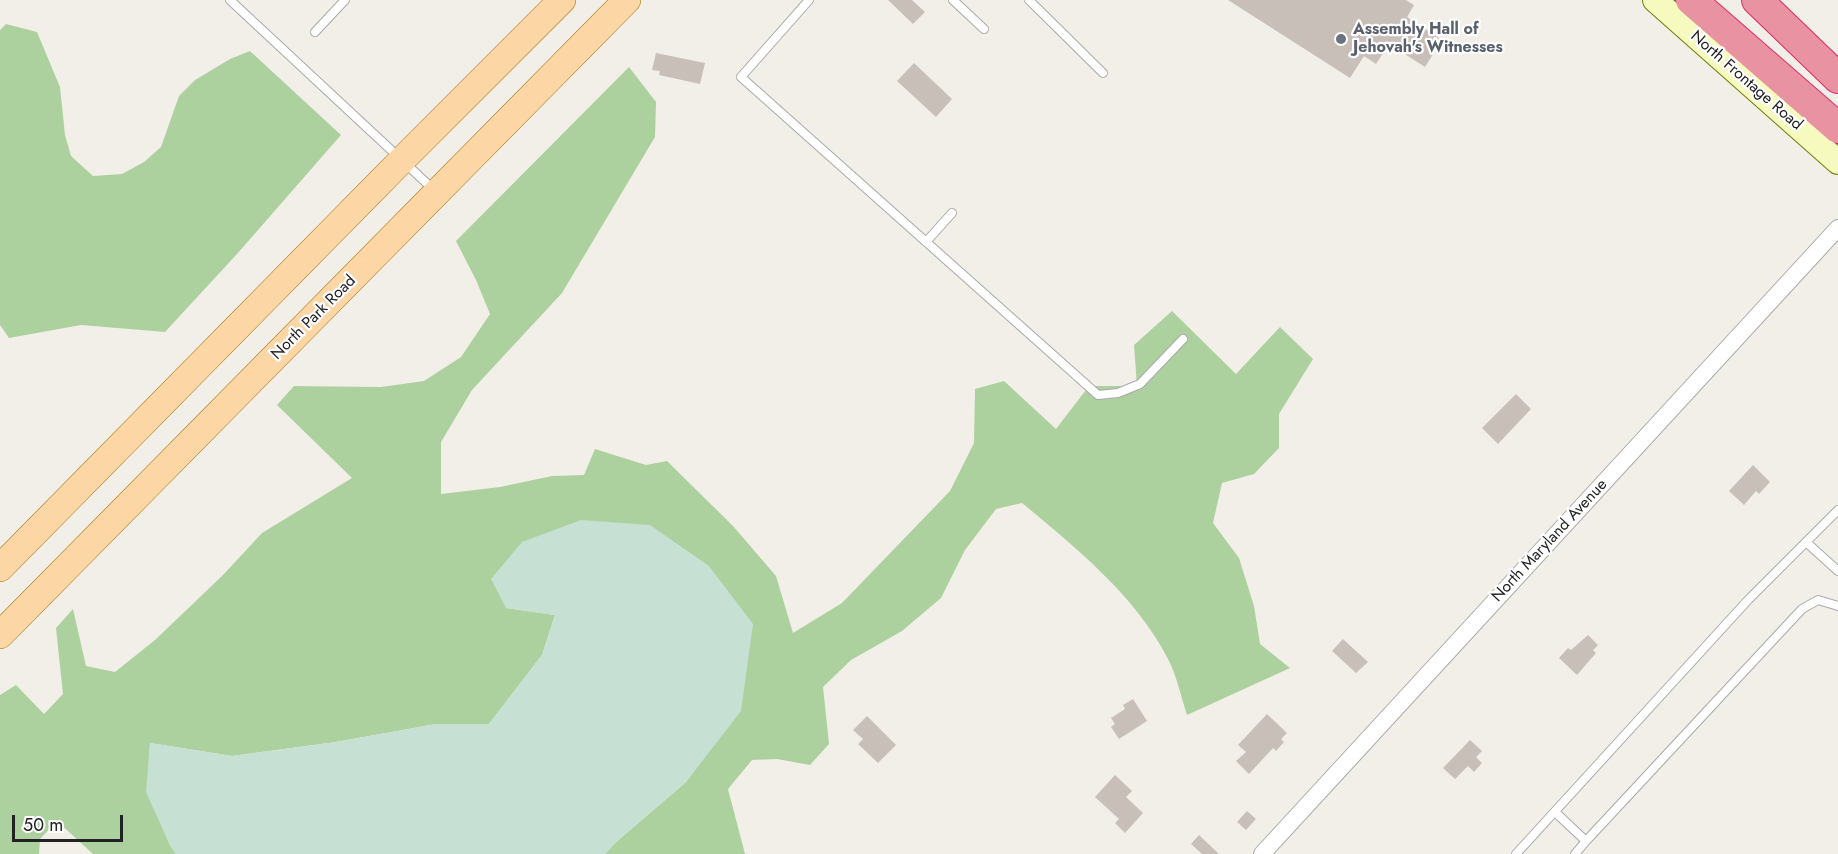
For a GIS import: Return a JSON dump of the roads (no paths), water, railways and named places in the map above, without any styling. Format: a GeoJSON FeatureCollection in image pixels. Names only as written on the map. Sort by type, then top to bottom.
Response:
{"type":"FeatureCollection","features":[{"type":"Feature","properties":{"kind":"highway"},"geometry":{"type":"LineString","coordinates":[[1691,0],[1838,128]]}},
{"type":"Feature","properties":{"kind":"highway"},"geometry":{"type":"LineString","coordinates":[[1757,0],[1838,78]]}},
{"type":"Feature","properties":{"kind":"main road"},"geometry":{"type":"LineString","coordinates":[[0,568],[562,0]]}},
{"type":"Feature","properties":{"kind":"main road","name":"North Park Road"},"geometry":{"type":"LineString","coordinates":[[5,627],[627,0]]}},
{"type":"Feature","properties":{"kind":"street","name":"North Frontage Road"},"geometry":{"type":"LineString","coordinates":[[1655,0],[1838,162]]}},
{"type":"Feature","properties":{"kind":"street","name":"North Maryland Avenue"},"geometry":{"type":"LineString","coordinates":[[1262,854],[1838,228]]}},
{"type":"Feature","properties":{"kind":"lane"},"geometry":{"type":"LineString","coordinates":[[230,0],[437,193]]}},
{"type":"Feature","properties":{"kind":"lane"},"geometry":{"type":"LineString","coordinates":[[315,32],[345,0]]}},
{"type":"Feature","properties":{"kind":"lane"},"geometry":{"type":"LineString","coordinates":[[808,0],[741,77],[1098,395],[1118,393],[1140,384],[1183,339]]}},
{"type":"Feature","properties":{"kind":"lane"},"geometry":{"type":"LineString","coordinates":[[953,0],[984,29]]}},
{"type":"Feature","properties":{"kind":"lane"},"geometry":{"type":"LineString","coordinates":[[1029,0],[1103,74]]}},
{"type":"Feature","properties":{"kind":"lane"},"geometry":{"type":"LineString","coordinates":[[926,242],[952,213]]}},
{"type":"Feature","properties":{"kind":"lane"},"geometry":{"type":"LineString","coordinates":[[1516,854],[1748,600],[1838,510]]}},
{"type":"Feature","properties":{"kind":"lane"},"geometry":{"type":"LineString","coordinates":[[1806,542],[1838,571]]}},
{"type":"Feature","properties":{"kind":"lane"},"geometry":{"type":"LineString","coordinates":[[1575,854],[1802,609],[1818,600],[1838,606]]}},
{"type":"Feature","properties":{"kind":"lane"},"geometry":{"type":"LineString","coordinates":[[1555,812],[1586,841]]}},
{"type":"Feature","properties":{"kind":"place","name":"Assembly Hall of Jehovah's Witnesses"},"geometry":{"type":"Point","coordinates":[1341,39]}}]}
